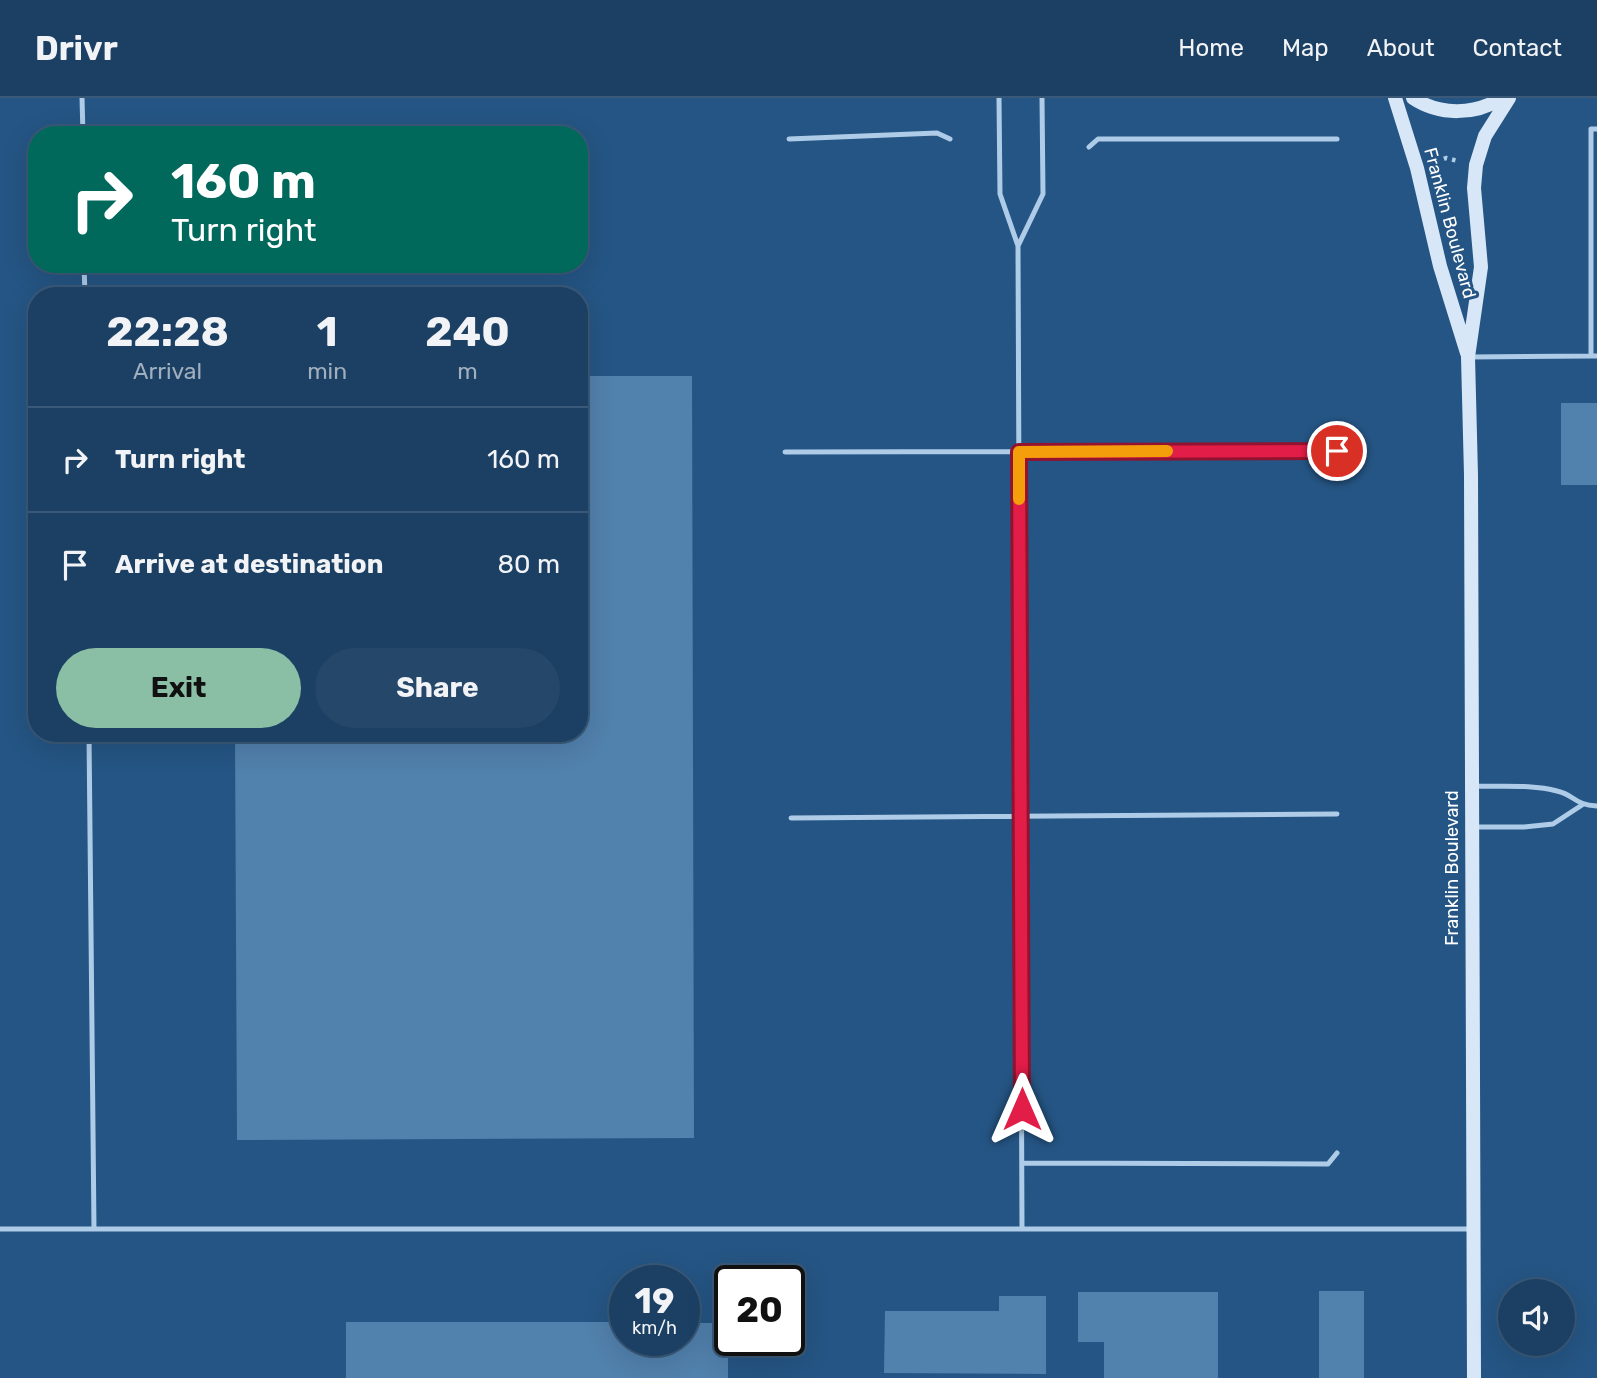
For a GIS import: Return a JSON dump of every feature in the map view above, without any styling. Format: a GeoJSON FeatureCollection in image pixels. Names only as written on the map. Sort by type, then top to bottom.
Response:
{"type":"FeatureCollection","features":[{"type":"Feature","properties":{"kind":"main road","name":"Franklin Boulevard"},"geometry":{"type":"LineString","coordinates":[[1395,98],[1430,213],[1440,266],[1468,357]]}},
{"type":"Feature","properties":{"kind":"main road"},"geometry":{"type":"LineString","coordinates":[[1413,98],[1422,104],[1445,111],[1470,111],[1493,104],[1502,98]]}},
{"type":"Feature","properties":{"kind":"main road","name":"Franklin Boulevard"},"geometry":{"type":"LineString","coordinates":[[1474,1378],[1471,475],[1468,357],[1481,267],[1474,188],[1476,165],[1485,136],[1509,98]]}},
{"type":"Feature","properties":{"kind":"lane"},"geometry":{"type":"LineString","coordinates":[[82,98],[83,126]]}},
{"type":"Feature","properties":{"kind":"lane"},"geometry":{"type":"LineString","coordinates":[[999,98],[1000,194],[1018,246],[1022,1228]]}},
{"type":"Feature","properties":{"kind":"lane"},"geometry":{"type":"LineString","coordinates":[[1018,246],[1043,194],[1042,98]]}},
{"type":"Feature","properties":{"kind":"lane"},"geometry":{"type":"LineString","coordinates":[[1468,357],[1594,356],[1591,129],[1597,129]]}},
{"type":"Feature","properties":{"kind":"lane"},"geometry":{"type":"LineString","coordinates":[[789,139],[937,133],[950,139]]}},
{"type":"Feature","properties":{"kind":"lane"},"geometry":{"type":"LineString","coordinates":[[1089,147],[1098,139],[1337,139]]}},
{"type":"Feature","properties":{"kind":"lane"},"geometry":{"type":"LineString","coordinates":[[785,452],[1337,451]]}},
{"type":"Feature","properties":{"kind":"lane"},"geometry":{"type":"LineString","coordinates":[[89,742],[94,1229]]}},
{"type":"Feature","properties":{"kind":"lane"},"geometry":{"type":"LineString","coordinates":[[1471,786],[1561,791],[1582,805],[1597,806]]}},
{"type":"Feature","properties":{"kind":"lane"},"geometry":{"type":"LineString","coordinates":[[1471,827],[1553,824],[1582,805]]}},
{"type":"Feature","properties":{"kind":"lane"},"geometry":{"type":"LineString","coordinates":[[791,818],[1337,814]]}},
{"type":"Feature","properties":{"kind":"lane"},"geometry":{"type":"LineString","coordinates":[[1022,1163],[1328,1164],[1337,1153]]}},
{"type":"Feature","properties":{"kind":"lane"},"geometry":{"type":"LineString","coordinates":[[0,1229],[1474,1229]]}},
{"type":"Feature","properties":{"kind":"path"},"geometry":{"type":"LineString","coordinates":[[1433,163],[1446,158],[1459,161]]}},
{"type":"Feature","properties":{"kind":"building"},"geometry":{"type":"Polygon","coordinates":[[[588,376],[692,376],[694,1138],[237,1140],[235,742],[588,742],[588,376]]]}},
{"type":"Feature","properties":{"kind":"building"},"geometry":{"type":"Polygon","coordinates":[[[1561,403],[1597,403],[1597,485],[1561,485],[1561,403]]]}},
{"type":"Feature","properties":{"kind":"building"},"geometry":{"type":"Polygon","coordinates":[[[1319,1291],[1364,1291],[1364,1378],[1319,1378],[1319,1291]]]}},
{"type":"Feature","properties":{"kind":"building"},"geometry":{"type":"Polygon","coordinates":[[[1078,1292],[1218,1292],[1218,1378],[1104,1378],[1104,1342],[1078,1342],[1078,1292]]]}},
{"type":"Feature","properties":{"kind":"building"},"geometry":{"type":"Polygon","coordinates":[[[999,1296],[1046,1296],[1046,1374],[884,1373],[885,1311],[999,1311],[999,1296]]]}},
{"type":"Feature","properties":{"kind":"building"},"geometry":{"type":"Polygon","coordinates":[[[346,1322],[609,1322],[609,1356],[700,1356],[700,1323],[714,1323],[714,1356],[728,1356],[728,1378],[346,1378],[346,1322]]]}},
{"type":"Feature","properties":{"kind":"slow traffic"},"geometry":{"type":"LineString","coordinates":[[1019,499],[1019,452],[1167,451]]}},
{"type":"Feature","properties":{"kind":"route"},"geometry":{"type":"LineString","coordinates":[[1022,1109],[1019,452],[1337,451]]}}]}
